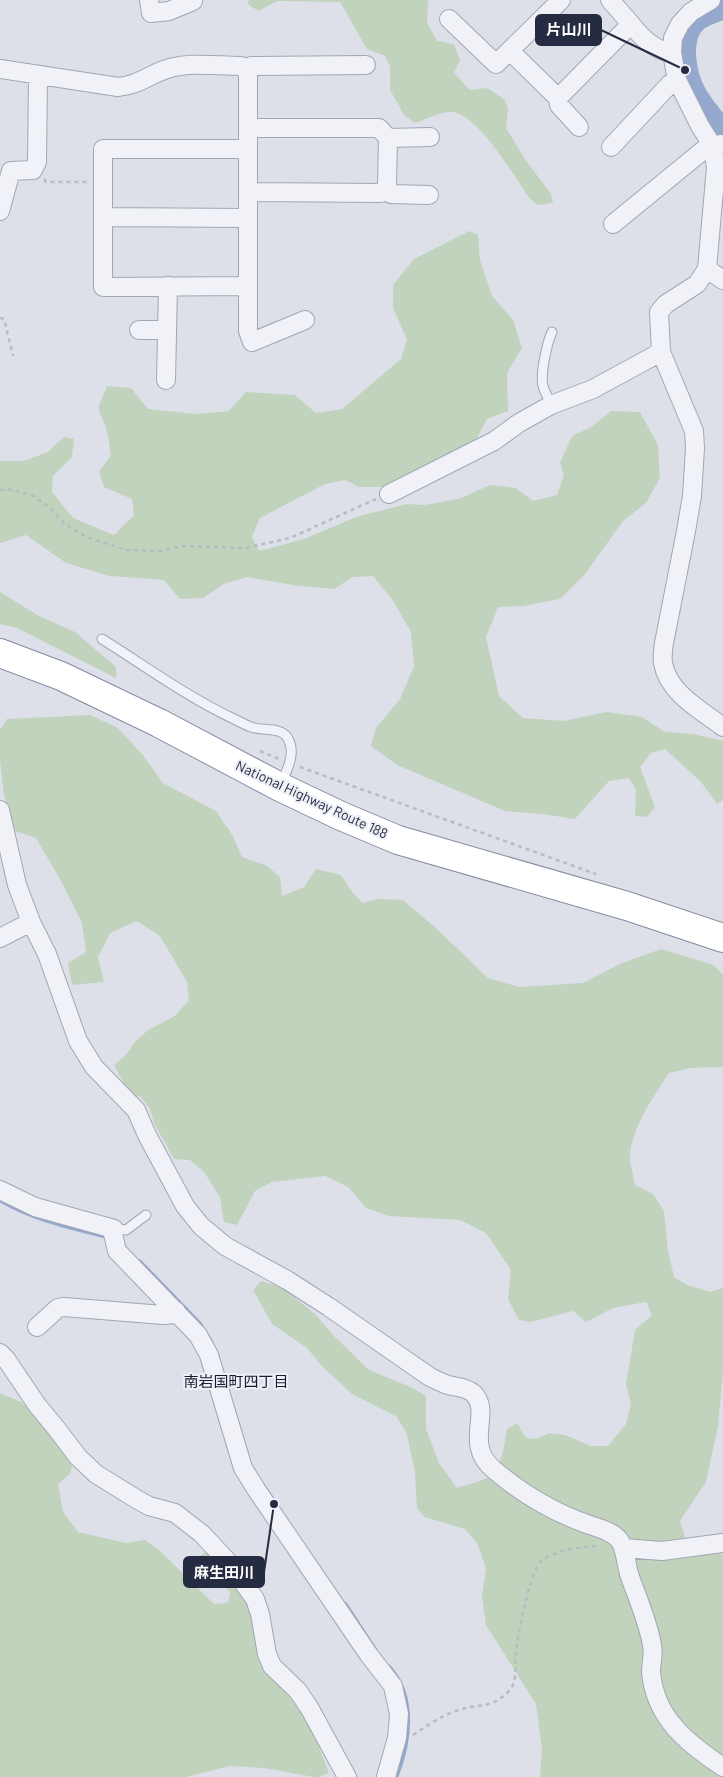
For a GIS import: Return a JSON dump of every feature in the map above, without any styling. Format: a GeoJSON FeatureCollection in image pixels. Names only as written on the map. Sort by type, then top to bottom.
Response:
{"type":"FeatureCollection","features":[{"type":"Feature","properties":{"kind":"highway","name":"National Highway Route 188"},"geometry":{"type":"LineString","coordinates":[[0,653],[61,676],[159,723],[285,775],[341,816],[398,840],[627,906],[723,938]]}},
{"type":"Feature","properties":{"kind":"street"},"geometry":{"type":"LineString","coordinates":[[149,0],[151,13],[169,11],[193,1]]}},
{"type":"Feature","properties":{"kind":"street"},"geometry":{"type":"LineString","coordinates":[[449,20],[496,64],[560,0]]}},
{"type":"Feature","properties":{"kind":"street"},"geometry":{"type":"LineString","coordinates":[[610,0],[641,36],[665,52],[672,53]]}},
{"type":"Feature","properties":{"kind":"street"},"geometry":{"type":"LineString","coordinates":[[711,0],[691,12],[680,24],[673,38],[672,53],[677,80],[700,126],[718,146],[707,269],[697,284],[666,304],[659,312],[661,352],[694,431],[695,448],[688,523],[662,662],[669,681],[682,696],[723,727]]}},
{"type":"Feature","properties":{"kind":"street"},"geometry":{"type":"LineString","coordinates":[[579,127],[558,105],[558,98],[631,24]]}},
{"type":"Feature","properties":{"kind":"street"},"geometry":{"type":"LineString","coordinates":[[510,51],[558,98]]}},
{"type":"Feature","properties":{"kind":"street"},"geometry":{"type":"LineString","coordinates":[[246,70],[251,66],[366,65]]}},
{"type":"Feature","properties":{"kind":"street"},"geometry":{"type":"LineString","coordinates":[[0,69],[118,87],[130,86],[167,68],[182,66],[241,66],[246,70],[248,72],[248,331],[252,342],[305,320]]}},
{"type":"Feature","properties":{"kind":"street"},"geometry":{"type":"LineString","coordinates":[[0,211],[11,171],[33,170],[37,162],[38,76]]}},
{"type":"Feature","properties":{"kind":"street"},"geometry":{"type":"LineString","coordinates":[[611,146],[670,84],[677,80]]}},
{"type":"Feature","properties":{"kind":"street"},"geometry":{"type":"LineString","coordinates":[[248,128],[379,128],[388,138],[387,188],[381,193],[248,192]]}},
{"type":"Feature","properties":{"kind":"street"},"geometry":{"type":"LineString","coordinates":[[388,138],[430,137]]}},
{"type":"Feature","properties":{"kind":"street"},"geometry":{"type":"LineString","coordinates":[[612,224],[706,148],[718,146]]}},
{"type":"Feature","properties":{"kind":"street"},"geometry":{"type":"LineString","coordinates":[[248,149],[103,149],[104,287],[248,286]]}},
{"type":"Feature","properties":{"kind":"street"},"geometry":{"type":"LineString","coordinates":[[384,190],[391,194],[429,195]]}},
{"type":"Feature","properties":{"kind":"street"},"geometry":{"type":"LineString","coordinates":[[103,217],[248,218]]}},
{"type":"Feature","properties":{"kind":"street"},"geometry":{"type":"LineString","coordinates":[[707,269],[723,280]]}},
{"type":"Feature","properties":{"kind":"street"},"geometry":{"type":"LineString","coordinates":[[166,380],[168,286]]}},
{"type":"Feature","properties":{"kind":"street"},"geometry":{"type":"LineString","coordinates":[[139,330],[167,330]]}},
{"type":"Feature","properties":{"kind":"street"},"geometry":{"type":"LineString","coordinates":[[389,494],[494,441],[520,422],[551,405],[593,389],[661,352]]}},
{"type":"Feature","properties":{"kind":"street"},"geometry":{"type":"LineString","coordinates":[[0,810],[17,884],[31,922],[47,954],[78,1040],[94,1067],[136,1110],[147,1135],[185,1206],[201,1226],[225,1246],[287,1280],[430,1377],[446,1385],[468,1389],[474,1394],[479,1403],[481,1414],[478,1447],[483,1458],[491,1468],[551,1508],[575,1520],[611,1533],[619,1539],[653,1647],[652,1678],[654,1691],[662,1710],[677,1732],[723,1767]]}},
{"type":"Feature","properties":{"kind":"street"},"geometry":{"type":"LineString","coordinates":[[0,938],[31,922]]}},
{"type":"Feature","properties":{"kind":"street"},"geometry":{"type":"LineString","coordinates":[[0,1190],[35,1207],[114,1229],[113,1234],[117,1250],[198,1335],[209,1355],[243,1468],[256,1490],[393,1686],[399,1714],[397,1738],[386,1777]]}},
{"type":"Feature","properties":{"kind":"street"},"geometry":{"type":"LineString","coordinates":[[37,1327],[58,1308],[64,1307],[163,1315],[174,1314],[176,1311]]}},
{"type":"Feature","properties":{"kind":"street"},"geometry":{"type":"LineString","coordinates":[[0,1353],[6,1359],[36,1405],[78,1457],[96,1474],[149,1506],[175,1513],[202,1534],[230,1564],[255,1599],[260,1614],[267,1654],[272,1666],[298,1691],[310,1709],[347,1777]]}},
{"type":"Feature","properties":{"kind":"street"},"geometry":{"type":"LineString","coordinates":[[623,1548],[662,1551],[723,1543]]}},
{"type":"Feature","properties":{"kind":"lane"},"geometry":{"type":"LineString","coordinates":[[551,405],[542,379],[548,340],[552,332]]}},
{"type":"Feature","properties":{"kind":"lane"},"geometry":{"type":"LineString","coordinates":[[102,639],[217,711],[251,727],[276,730],[286,736],[292,746],[285,775]]}},
{"type":"Feature","properties":{"kind":"lane"},"geometry":{"type":"LineString","coordinates":[[114,1229],[126,1230],[146,1215]]}},
{"type":"Feature","properties":{"kind":"path"},"geometry":{"type":"LineString","coordinates":[[33,170],[46,182],[103,183]]}},
{"type":"Feature","properties":{"kind":"path"},"geometry":{"type":"LineString","coordinates":[[0,318],[4,319],[13,356]]}},
{"type":"Feature","properties":{"kind":"path"},"geometry":{"type":"LineString","coordinates":[[0,490],[7,489],[32,495],[49,506],[65,524],[87,537],[126,550],[160,551],[184,546],[245,548],[290,538],[389,494]]}},
{"type":"Feature","properties":{"kind":"path"},"geometry":{"type":"LineString","coordinates":[[255,749],[285,775],[602,876]]}},
{"type":"Feature","properties":{"kind":"path"},"geometry":{"type":"LineString","coordinates":[[410,1737],[439,1718],[457,1710],[484,1707],[510,1691],[516,1674],[516,1653],[531,1584],[539,1562],[554,1554],[589,1546]]}},
{"type":"Feature","properties":{"kind":"green space"},"geometry":{"type":"Polygon","coordinates":[[[249,0],[428,0],[427,22],[437,41],[454,44],[460,60],[454,73],[470,90],[487,88],[504,99],[508,108],[506,128],[525,159],[551,194],[553,203],[538,205],[530,199],[494,146],[470,121],[459,114],[448,112],[415,123],[404,115],[390,90],[390,66],[385,56],[367,49],[340,2],[278,1],[258,11],[248,4],[249,0]]]}},
{"type":"Feature","properties":{"kind":"green space"},"geometry":{"type":"Polygon","coordinates":[[[469,231],[478,235],[480,260],[492,296],[513,320],[522,348],[507,373],[508,411],[487,419],[476,440],[416,474],[386,487],[359,487],[345,480],[325,484],[260,518],[252,537],[259,551],[304,539],[356,517],[407,504],[424,505],[459,499],[490,485],[516,488],[533,501],[557,495],[564,475],[560,463],[572,436],[591,427],[611,411],[640,412],[658,445],[660,478],[646,503],[623,521],[585,574],[560,599],[523,606],[498,607],[486,637],[499,696],[523,718],[564,721],[607,712],[642,717],[665,732],[693,734],[723,741],[723,800],[717,804],[701,782],[665,749],[651,753],[640,767],[655,807],[647,817],[635,816],[636,790],[629,778],[609,781],[575,819],[505,811],[397,765],[371,746],[376,728],[400,699],[414,666],[411,632],[394,602],[373,576],[353,577],[334,589],[299,586],[247,577],[224,584],[203,598],[180,599],[164,580],[110,576],[66,563],[26,535],[0,543],[0,461],[24,461],[48,452],[64,437],[74,439],[72,457],[53,476],[52,492],[73,518],[114,535],[134,515],[132,499],[104,487],[99,472],[111,455],[107,431],[98,408],[107,386],[131,388],[148,409],[197,414],[229,411],[246,392],[295,395],[316,413],[342,409],[401,359],[407,340],[393,308],[393,285],[414,259],[469,231]]]}},
{"type":"Feature","properties":{"kind":"green space"},"geometry":{"type":"Polygon","coordinates":[[[0,592],[39,616],[75,632],[116,667],[116,678],[17,628],[0,624],[0,592]]]}},
{"type":"Feature","properties":{"kind":"green space"},"geometry":{"type":"Polygon","coordinates":[[[90,715],[118,728],[142,754],[163,783],[216,811],[233,836],[242,857],[267,866],[280,877],[282,896],[304,887],[316,869],[341,875],[362,903],[378,899],[403,900],[437,929],[488,978],[519,987],[583,983],[620,964],[661,949],[714,965],[723,975],[723,1067],[691,1068],[669,1073],[638,1125],[631,1147],[630,1158],[635,1185],[653,1194],[664,1211],[668,1250],[674,1277],[687,1285],[710,1292],[723,1288],[723,1373],[718,1426],[706,1482],[680,1521],[690,1554],[723,1554],[723,1777],[539,1777],[542,1750],[536,1704],[486,1625],[482,1596],[486,1568],[477,1543],[465,1529],[424,1517],[417,1508],[415,1473],[407,1434],[397,1417],[352,1394],[321,1365],[307,1348],[272,1324],[253,1290],[261,1281],[282,1287],[315,1314],[334,1336],[369,1370],[413,1388],[426,1396],[426,1429],[439,1463],[457,1488],[491,1475],[501,1460],[507,1429],[517,1423],[526,1438],[536,1439],[549,1433],[565,1435],[591,1446],[608,1446],[626,1424],[631,1404],[626,1384],[635,1330],[652,1315],[646,1302],[613,1308],[586,1322],[573,1311],[531,1322],[519,1320],[508,1299],[511,1270],[486,1233],[460,1220],[389,1216],[366,1208],[348,1187],[325,1176],[272,1182],[255,1191],[237,1225],[224,1222],[220,1197],[204,1172],[190,1160],[174,1159],[154,1123],[150,1109],[141,1097],[130,1095],[114,1065],[126,1055],[134,1043],[148,1030],[175,1016],[189,1000],[187,982],[160,936],[137,921],[110,933],[98,957],[104,982],[72,985],[68,963],[86,952],[82,923],[60,879],[36,838],[15,831],[4,795],[0,761],[0,730],[7,719],[90,715]]]}},
{"type":"Feature","properties":{"kind":"green space"},"geometry":{"type":"Polygon","coordinates":[[[0,1393],[21,1402],[53,1430],[73,1462],[70,1474],[58,1484],[63,1512],[78,1532],[126,1543],[145,1540],[160,1551],[214,1604],[228,1603],[230,1592],[202,1566],[199,1556],[207,1552],[227,1570],[249,1600],[256,1623],[256,1648],[261,1666],[285,1691],[312,1728],[329,1773],[314,1777],[264,1768],[230,1766],[186,1777],[0,1777],[0,1393]]]}},
{"type":"Feature","properties":{"kind":"waterway"},"geometry":{"type":"LineString","coordinates":[[723,5],[695,18],[688,26],[682,45],[686,78],[694,97],[723,134]]}},
{"type":"Feature","properties":{"kind":"waterway"},"geometry":{"type":"LineString","coordinates":[[0,1200],[37,1217],[104,1236]]}},
{"type":"Feature","properties":{"kind":"waterway"},"geometry":{"type":"LineString","coordinates":[[140,1262],[199,1323],[211,1342]]}},
{"type":"Feature","properties":{"kind":"waterway"},"geometry":{"type":"LineString","coordinates":[[345,1604],[375,1650]]}},
{"type":"Feature","properties":{"kind":"waterway"},"geometry":{"type":"LineString","coordinates":[[389,1667],[398,1679],[403,1692],[408,1720],[405,1749],[396,1777]]}},
{"type":"Feature","properties":{"kind":"place","name":"片山川"},"geometry":{"type":"Point","coordinates":[685,70]}},
{"type":"Feature","properties":{"kind":"place","name":"麻生田川"},"geometry":{"type":"Point","coordinates":[274,1504]}},
{"type":"Feature","properties":{"kind":"district","name":"南岩国町四丁目"},"geometry":{"type":"Point","coordinates":[236,1381]}}]}
